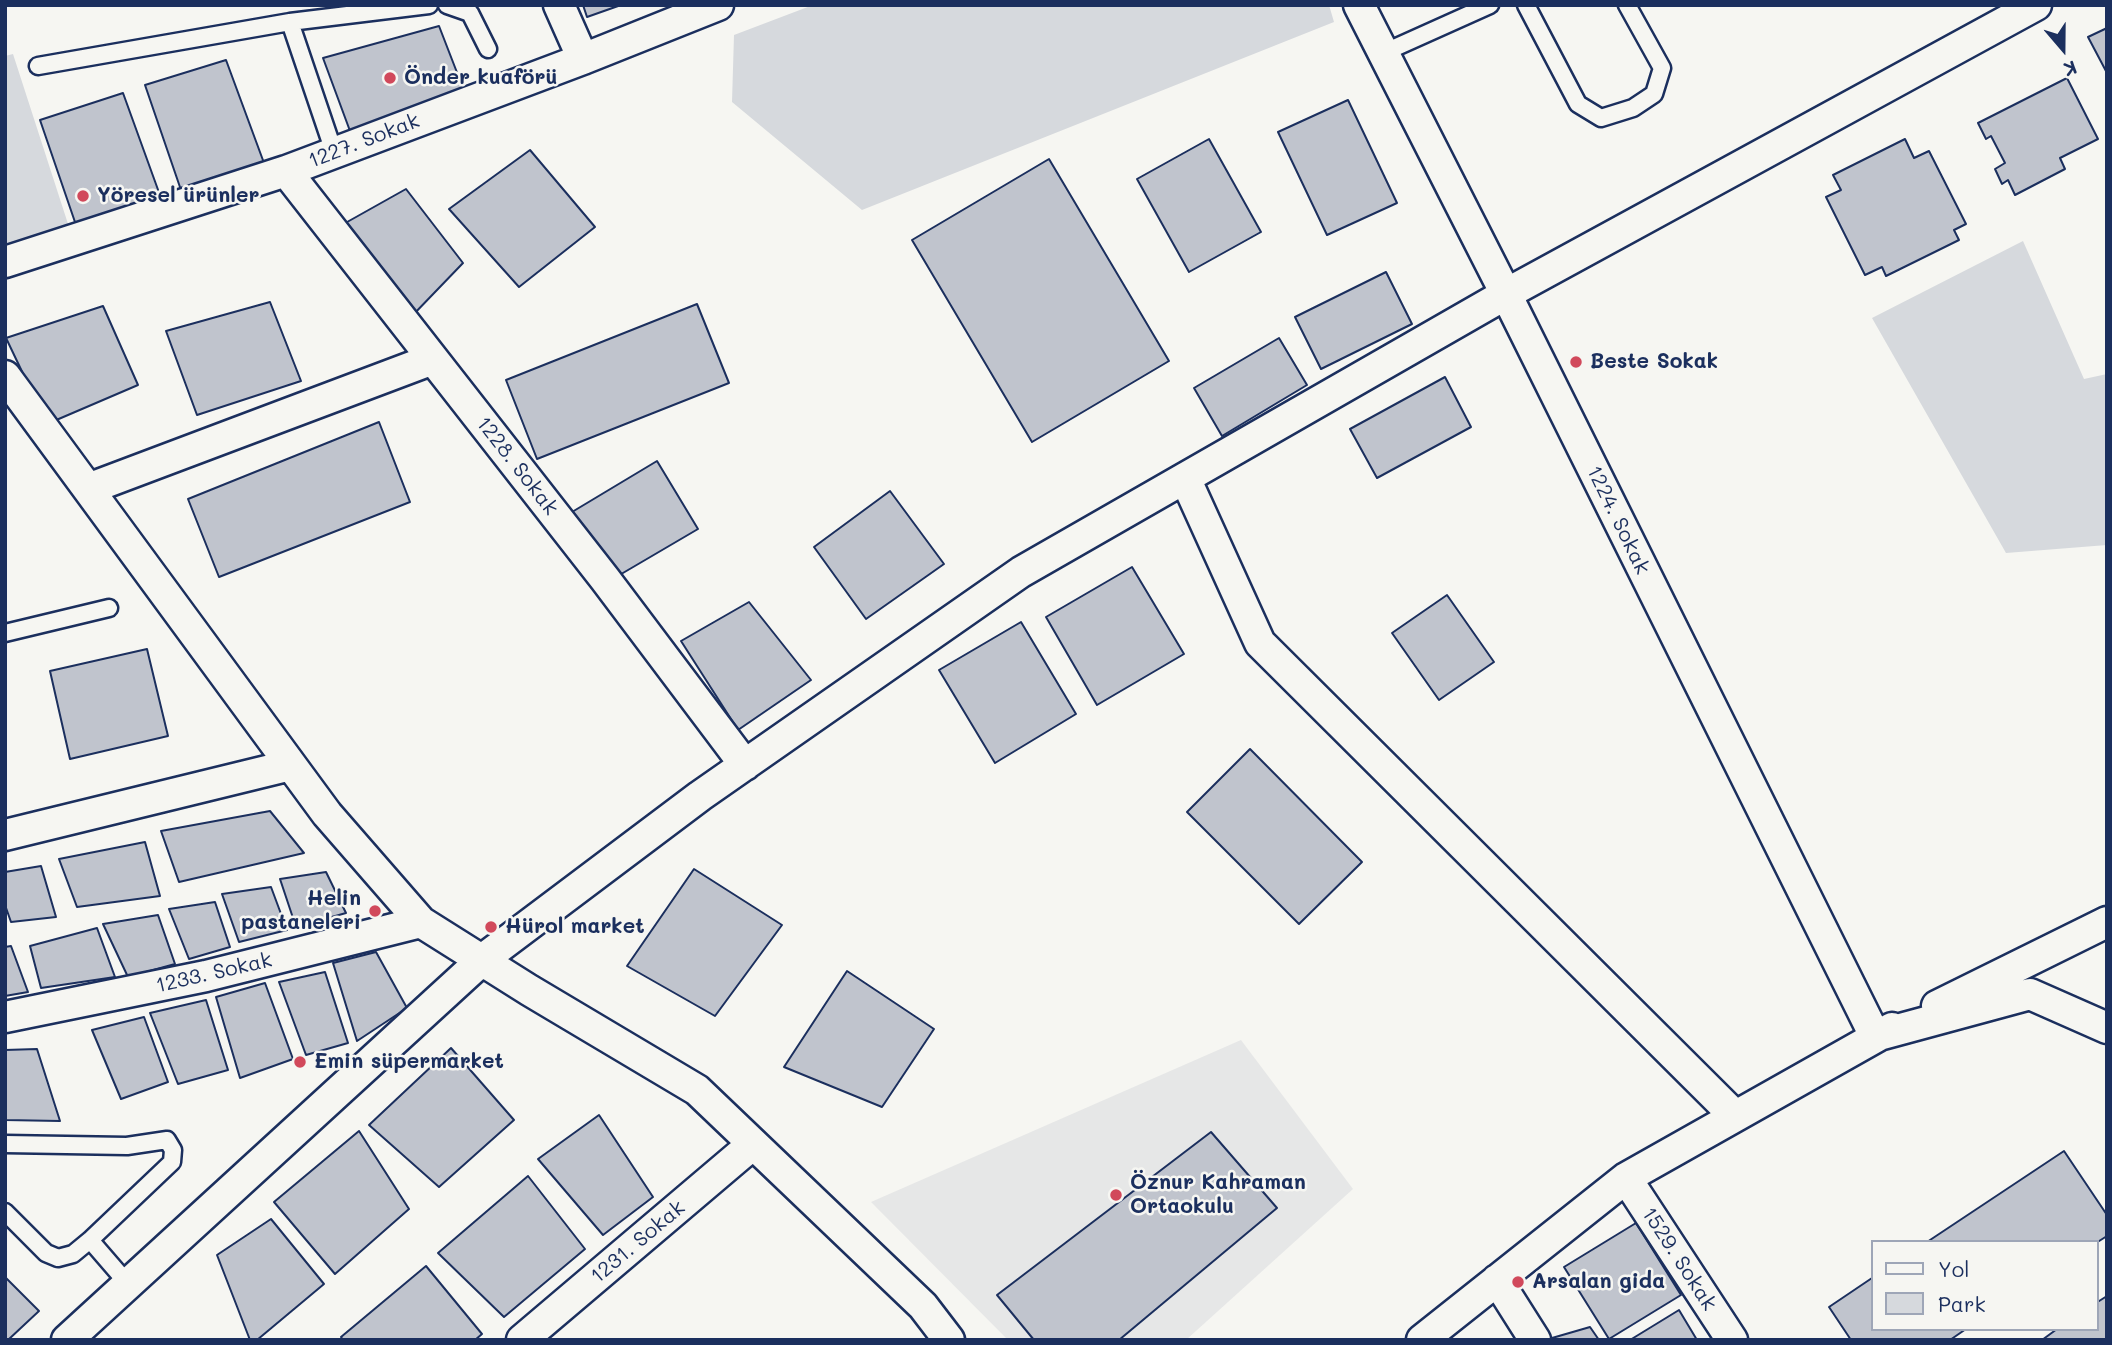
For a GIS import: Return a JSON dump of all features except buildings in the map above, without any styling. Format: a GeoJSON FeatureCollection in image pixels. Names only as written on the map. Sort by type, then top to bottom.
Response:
{"type":"FeatureCollection","features":[{"type":"Feature","properties":{"kind":"street"},"geometry":{"type":"LineString","coordinates":[[559,5],[583,59]]}},
{"type":"Feature","properties":{"kind":"street","name":"1227. Sokak"},"geometry":{"type":"LineString","coordinates":[[5,262],[286,170],[583,59],[718,5]]}},
{"type":"Feature","properties":{"kind":"street","name":"1224. Sokak"},"geometry":{"type":"LineString","coordinates":[[1359,5],[1506,294],[1875,1036]]}},
{"type":"Feature","properties":{"kind":"street"},"geometry":{"type":"LineString","coordinates":[[67,1340],[482,960],[700,796],[1021,572],[1506,294],[1996,20],[2036,5]]}},
{"type":"Feature","properties":{"kind":"street","name":"1228. Sokak"},"geometry":{"type":"LineString","coordinates":[[286,170],[605,579],[745,765]]}},
{"type":"Feature","properties":{"kind":"street"},"geometry":{"type":"LineString","coordinates":[[88,489],[433,359]]}},
{"type":"Feature","properties":{"kind":"street"},"geometry":{"type":"LineString","coordinates":[[5,376],[327,814],[421,922],[698,1090],[923,1306],[949,1340]]}},
{"type":"Feature","properties":{"kind":"street"},"geometry":{"type":"LineString","coordinates":[[1185,478],[1260,643],[1735,1116]]}},
{"type":"Feature","properties":{"kind":"street"},"geometry":{"type":"LineString","coordinates":[[5,835],[291,765]]}},
{"type":"Feature","properties":{"kind":"street","name":"1233. Sokak"},"geometry":{"type":"LineString","coordinates":[[5,1017],[206,976],[421,922]]}},
{"type":"Feature","properties":{"kind":"street"},"geometry":{"type":"LineString","coordinates":[[1422,1340],[1626,1178],[1875,1036],[2107,922]]}},
{"type":"Feature","properties":{"kind":"street"},"geometry":{"type":"LineString","coordinates":[[1875,1036],[2030,994],[2107,1028]]}},
{"type":"Feature","properties":{"kind":"street","name":"1231. Sokak"},"geometry":{"type":"LineString","coordinates":[[522,1340],[753,1144]]}},
{"type":"Feature","properties":{"kind":"street","name":"1529. Sokak"},"geometry":{"type":"LineString","coordinates":[[1626,1178],[1732,1340]]}},
{"type":"Feature","properties":{"kind":"street"},"geometry":{"type":"LineString","coordinates":[[1497,1280],[1535,1340]]}},
{"type":"Feature","properties":{"kind":"lane"},"geometry":{"type":"LineString","coordinates":[[38,66],[290,22],[429,5]]}},
{"type":"Feature","properties":{"kind":"lane"},"geometry":{"type":"LineString","coordinates":[[447,5],[470,13],[488,49]]}},
{"type":"Feature","properties":{"kind":"lane"},"geometry":{"type":"LineString","coordinates":[[1383,53],[1490,5]]}},
{"type":"Feature","properties":{"kind":"lane"},"geometry":{"type":"LineString","coordinates":[[1526,5],[1578,104],[1601,118],[1633,108],[1654,94],[1662,68],[1627,5]]}},
{"type":"Feature","properties":{"kind":"lane"},"geometry":{"type":"LineString","coordinates":[[290,22],[334,152]]}},
{"type":"Feature","properties":{"kind":"lane"},"geometry":{"type":"LineString","coordinates":[[5,633],[109,608]]}},
{"type":"Feature","properties":{"kind":"lane"},"geometry":{"type":"LineString","coordinates":[[5,1144],[127,1146],[167,1140],[173,1150],[172,1162],[73,1254],[58,1258],[46,1253],[5,1212]]}},
{"type":"Feature","properties":{"kind":"lane"},"geometry":{"type":"LineString","coordinates":[[90,1240],[128,1284]]}},
{"type":"Feature","properties":{"kind":"shaded area","name":"Öznur Kahraman Ortaokulu"},"geometry":{"type":"Polygon","coordinates":[[[1241,1040],[1353,1189],[1186,1340],[1008,1340],[871,1202],[1241,1040]]]}},
{"type":"Feature","properties":{"kind":"green space"},"geometry":{"type":"Polygon","coordinates":[[[813,5],[1329,5],[1334,22],[862,210],[732,102],[734,35],[813,5]]]}},
{"type":"Feature","properties":{"kind":"green space"},"geometry":{"type":"Polygon","coordinates":[[[13,54],[69,227],[5,248],[5,56],[13,54]]]}},
{"type":"Feature","properties":{"kind":"green space"},"geometry":{"type":"Polygon","coordinates":[[[2023,241],[2084,379],[2107,374],[2107,545],[2006,553],[1872,318],[2023,241]]]}},
{"type":"Feature","properties":{"kind":"place","name":"Önder kuaförü"},"geometry":{"type":"Point","coordinates":[390,78]}},
{"type":"Feature","properties":{"kind":"place","name":"Yöresel ürünler"},"geometry":{"type":"Point","coordinates":[83,196]}},
{"type":"Feature","properties":{"kind":"place","name":"Beste Sokak"},"geometry":{"type":"Point","coordinates":[1576,362]}},
{"type":"Feature","properties":{"kind":"place","name":"Helin pastaneleri"},"geometry":{"type":"Point","coordinates":[375,911]}},
{"type":"Feature","properties":{"kind":"place","name":"Hürol market"},"geometry":{"type":"Point","coordinates":[491,927]}},
{"type":"Feature","properties":{"kind":"place","name":"Emin süpermarket"},"geometry":{"type":"Point","coordinates":[300,1062]}},
{"type":"Feature","properties":{"kind":"place","name":"Öznur Kahraman Ortaokulu"},"geometry":{"type":"Point","coordinates":[1116,1195]}},
{"type":"Feature","properties":{"kind":"place","name":"Arsalan gida"},"geometry":{"type":"Point","coordinates":[1518,1282]}}]}
